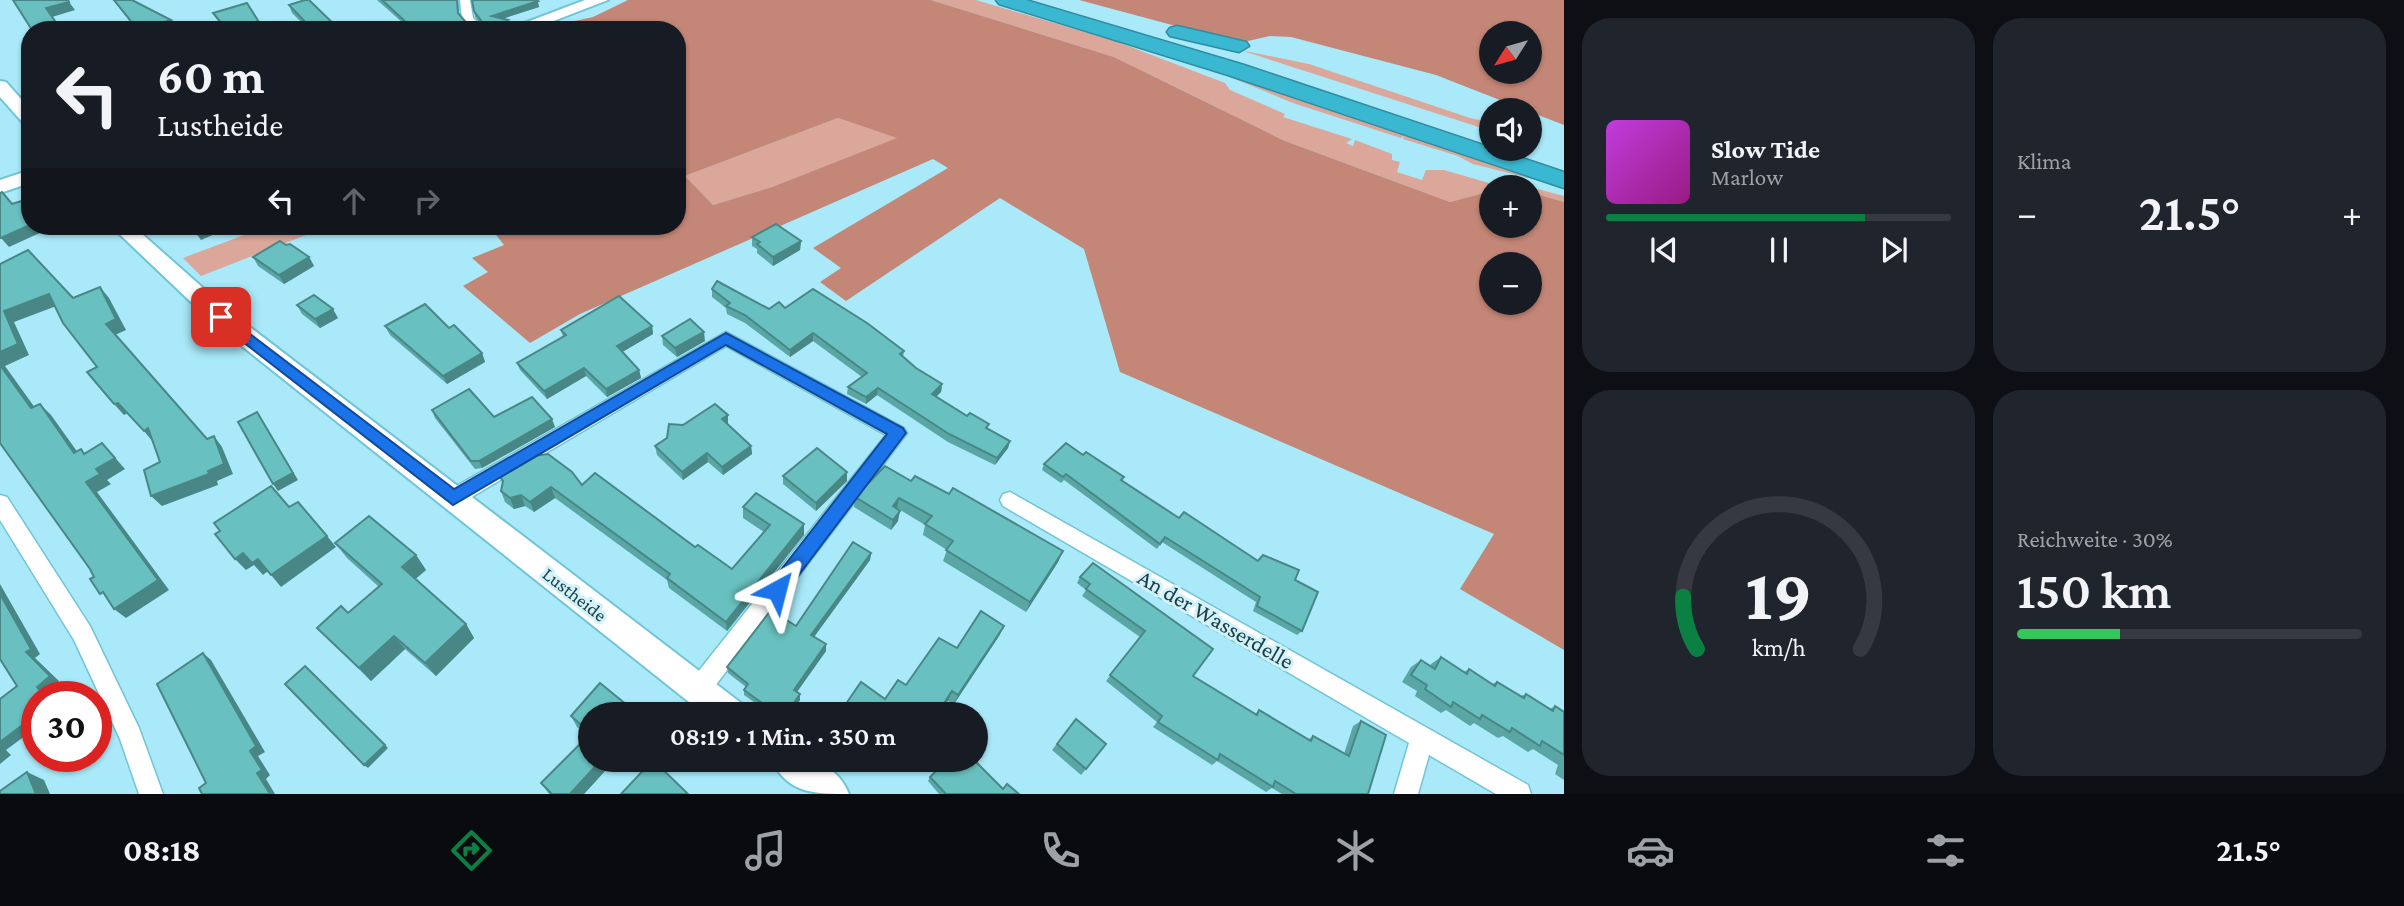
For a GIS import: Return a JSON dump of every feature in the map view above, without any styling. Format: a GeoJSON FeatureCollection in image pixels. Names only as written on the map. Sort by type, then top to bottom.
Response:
{"type":"FeatureCollection","features":[{"type":"Feature","properties":{"kind":"highway"},"geometry":{"type":"LineString","coordinates":[[1006,0],[1380,116],[1564,180]]}},
{"type":"Feature","properties":{"kind":"highway"},"geometry":{"type":"LineString","coordinates":[[1046,0],[1479,136]]}},
{"type":"Feature","properties":{"kind":"highway"},"geometry":{"type":"LineString","coordinates":[[1111,19],[1240,46]]}},
{"type":"Feature","properties":{"kind":"highway"},"geometry":{"type":"LineString","coordinates":[[1086,23],[1219,77]]}},
{"type":"Feature","properties":{"kind":"highway"},"geometry":{"type":"LineString","coordinates":[[1542,158],[1564,165]]}},
{"type":"Feature","properties":{"kind":"highway"},"geometry":{"type":"LineString","coordinates":[[1542,187],[1564,193]]}},
{"type":"Feature","properties":{"kind":"main road"},"geometry":{"type":"LineString","coordinates":[[540,21],[600,0]]}},
{"type":"Feature","properties":{"kind":"main road"},"geometry":{"type":"LineString","coordinates":[[0,86],[21,110]]}},
{"type":"Feature","properties":{"kind":"main road"},"geometry":{"type":"LineString","coordinates":[[0,187],[21,179]]}},
{"type":"Feature","properties":{"kind":"main road","name":"Lustheide"},"geometry":{"type":"LineString","coordinates":[[131,235],[205,304],[714,702]]}},
{"type":"Feature","properties":{"kind":"main road"},"geometry":{"type":"LineString","coordinates":[[804,772],[832,794]]}},
{"type":"Feature","properties":{"kind":"street"},"geometry":{"type":"LineString","coordinates":[[465,0],[470,21]]}},
{"type":"Feature","properties":{"kind":"street"},"geometry":{"type":"LineString","coordinates":[[453,498],[726,338],[898,433],[698,690]]}},
{"type":"Feature","properties":{"kind":"street","name":"An der Wasserdelle"},"geometry":{"type":"LineString","coordinates":[[1010,500],[1519,794]]}},
{"type":"Feature","properties":{"kind":"street"},"geometry":{"type":"LineString","coordinates":[[0,503],[82,633],[131,736],[151,794]]}},
{"type":"Feature","properties":{"kind":"street"},"geometry":{"type":"LineString","coordinates":[[1406,794],[1422,738]]}},
{"type":"Feature","properties":{"kind":"shaded area"},"geometry":{"type":"Polygon","coordinates":[[[628,0],[931,0],[1114,57],[1285,141],[1450,202],[1479,194],[1479,238],[1542,238],[1542,196],[1564,202],[1564,650],[1460,589],[1494,534],[1120,372],[1084,249],[1000,198],[846,301],[820,282],[841,268],[813,248],[948,168],[933,159],[580,314],[530,343],[463,286],[488,272],[472,258],[504,245],[496,235],[686,235],[686,177],[713,205],[772,187],[897,138],[838,118],[686,176],[686,21],[575,21],[593,17],[628,0]]]}},
{"type":"Feature","properties":{"kind":"shaded area"},"geometry":{"type":"Polygon","coordinates":[[[931,0],[976,0],[1115,41],[1225,83],[1230,90],[1285,114],[1283,117],[1352,139],[1346,143],[1353,146],[1355,140],[1392,154],[1392,160],[1400,162],[1397,172],[1422,180],[1426,170],[1444,170],[1479,180],[1479,194],[1450,202],[1285,141],[1114,57],[931,0]]]}},
{"type":"Feature","properties":{"kind":"shaded area"},"geometry":{"type":"Polygon","coordinates":[[[1079,0],[1564,0],[1564,125],[1542,116],[1542,98],[1495,98],[1436,75],[1291,37],[1270,36],[1239,43],[1079,0]]]}},
{"type":"Feature","properties":{"kind":"shaded area"},"geometry":{"type":"Polygon","coordinates":[[[1240,50],[1309,64],[1479,120],[1479,127],[1240,50]]]}},
{"type":"Feature","properties":{"kind":"shaded area"},"geometry":{"type":"Polygon","coordinates":[[[1223,74],[1404,135],[1401,138],[1293,103],[1223,74]]]}},
{"type":"Feature","properties":{"kind":"shaded area"},"geometry":{"type":"Polygon","coordinates":[[[838,118],[898,138],[772,187],[713,205],[686,176],[838,118]]]}},
{"type":"Feature","properties":{"kind":"shaded area"},"geometry":{"type":"Polygon","coordinates":[[[1404,135],[1522,175],[1473,164],[1458,156],[1403,139],[1404,135]]]}},
{"type":"Feature","properties":{"kind":"shaded area"},"geometry":{"type":"Polygon","coordinates":[[[1542,190],[1564,196],[1564,202],[1542,196],[1542,190]]]}},
{"type":"Feature","properties":{"kind":"shaded area"},"geometry":{"type":"Polygon","coordinates":[[[244,235],[306,235],[201,276],[183,258],[244,235]]]}},
{"type":"Feature","properties":{"kind":"building"},"geometry":{"type":"Polygon","coordinates":[[[13,0],[69,2],[46,8],[55,21],[26,21],[13,0]]]}},
{"type":"Feature","properties":{"kind":"building"},"geometry":{"type":"Polygon","coordinates":[[[114,0],[132,0],[171,20],[168,21],[131,21],[114,0]]]}},
{"type":"Feature","properties":{"kind":"building"},"geometry":{"type":"Polygon","coordinates":[[[309,0],[331,21],[304,21],[289,5],[309,0]]]}},
{"type":"Feature","properties":{"kind":"building"},"geometry":{"type":"Polygon","coordinates":[[[382,0],[457,0],[458,13],[465,21],[405,21],[382,0]]]}},
{"type":"Feature","properties":{"kind":"building"},"geometry":{"type":"Polygon","coordinates":[[[472,0],[538,1],[492,16],[508,20],[481,21],[474,11],[472,0]]]}},
{"type":"Feature","properties":{"kind":"building"},"geometry":{"type":"Polygon","coordinates":[[[247,3],[258,21],[220,21],[213,13],[247,3]]]}},
{"type":"Feature","properties":{"kind":"building"},"geometry":{"type":"Polygon","coordinates":[[[0,193],[12,204],[21,201],[21,229],[1,238],[0,237],[0,193]]]}},
{"type":"Feature","properties":{"kind":"building"},"geometry":{"type":"Polygon","coordinates":[[[776,224],[801,241],[773,257],[752,237],[776,224]]]}},
{"type":"Feature","properties":{"kind":"building"},"geometry":{"type":"Polygon","coordinates":[[[280,241],[286,245],[290,244],[309,257],[279,275],[253,257],[280,241]]]}},
{"type":"Feature","properties":{"kind":"building"},"geometry":{"type":"Polygon","coordinates":[[[28,250],[73,298],[100,287],[116,319],[106,324],[207,439],[214,436],[224,464],[208,471],[209,474],[151,496],[144,470],[160,462],[148,428],[144,431],[118,403],[114,404],[87,372],[97,367],[63,323],[49,294],[4,311],[18,344],[0,352],[0,264],[28,250]]]}},
{"type":"Feature","properties":{"kind":"building"},"geometry":{"type":"Polygon","coordinates":[[[717,281],[769,309],[779,302],[785,308],[813,289],[867,323],[904,351],[900,354],[916,368],[942,384],[932,394],[967,416],[970,413],[989,424],[986,428],[1010,441],[997,458],[949,434],[878,388],[866,397],[848,387],[867,373],[813,333],[790,350],[745,315],[726,306],[730,303],[712,289],[717,281]]]}},
{"type":"Feature","properties":{"kind":"building"},"geometry":{"type":"Polygon","coordinates":[[[314,295],[333,309],[315,319],[297,305],[314,295]]]}},
{"type":"Feature","properties":{"kind":"building"},"geometry":{"type":"Polygon","coordinates":[[[619,296],[652,326],[617,346],[639,370],[606,389],[584,368],[544,391],[517,363],[566,335],[561,330],[619,296]]]}},
{"type":"Feature","properties":{"kind":"building"},"geometry":{"type":"Polygon","coordinates":[[[425,304],[449,328],[454,325],[482,353],[443,376],[385,326],[425,304]]]}},
{"type":"Feature","properties":{"kind":"building"},"geometry":{"type":"Polygon","coordinates":[[[690,319],[704,332],[675,348],[662,336],[690,319]]]}},
{"type":"Feature","properties":{"kind":"building"},"geometry":{"type":"Polygon","coordinates":[[[0,365],[31,408],[40,404],[74,453],[81,449],[84,454],[102,443],[115,458],[96,469],[100,474],[86,482],[158,580],[114,609],[103,592],[100,594],[90,579],[94,577],[90,569],[0,443],[0,365]]]}},
{"type":"Feature","properties":{"kind":"building"},"geometry":{"type":"Polygon","coordinates":[[[469,389],[494,417],[532,397],[552,419],[479,461],[471,461],[432,410],[469,389]]]}},
{"type":"Feature","properties":{"kind":"building"},"geometry":{"type":"Polygon","coordinates":[[[715,404],[728,415],[722,419],[751,446],[722,467],[707,453],[682,472],[655,446],[667,438],[669,424],[683,425],[715,404]]]}},
{"type":"Feature","properties":{"kind":"building"},"geometry":{"type":"Polygon","coordinates":[[[257,412],[293,473],[273,484],[238,422],[257,412]]]}},
{"type":"Feature","properties":{"kind":"building"},"geometry":{"type":"Polygon","coordinates":[[[1066,443],[1083,455],[1086,452],[1124,477],[1121,480],[1179,518],[1184,512],[1258,561],[1263,555],[1299,570],[1295,580],[1318,592],[1302,631],[1257,606],[1260,597],[1165,537],[1160,544],[1066,474],[1063,477],[1044,464],[1066,443]]]}},
{"type":"Feature","properties":{"kind":"building"},"geometry":{"type":"Polygon","coordinates":[[[817,448],[847,472],[816,503],[783,476],[817,448]]]}},
{"type":"Feature","properties":{"kind":"building"},"geometry":{"type":"Polygon","coordinates":[[[548,454],[572,472],[582,485],[595,473],[695,547],[698,545],[732,569],[770,525],[743,507],[756,493],[804,524],[726,622],[667,578],[670,574],[551,487],[530,502],[521,495],[510,498],[501,491],[503,481],[497,472],[520,458],[548,454]]]}},
{"type":"Feature","properties":{"kind":"building"},"geometry":{"type":"Polygon","coordinates":[[[885,466],[911,481],[915,476],[949,494],[953,488],[1063,551],[1030,602],[946,550],[953,541],[925,524],[932,516],[899,498],[893,506],[900,511],[893,520],[855,497],[885,466]]]}},
{"type":"Feature","properties":{"kind":"building"},"geometry":{"type":"Polygon","coordinates":[[[271,486],[289,507],[298,502],[327,536],[271,575],[258,559],[252,563],[243,553],[235,559],[215,534],[220,531],[214,523],[271,486]]]}},
{"type":"Feature","properties":{"kind":"building"},"geometry":{"type":"Polygon","coordinates":[[[369,516],[416,555],[402,567],[466,624],[425,663],[394,636],[359,668],[317,628],[341,606],[348,613],[382,584],[335,543],[369,516]]]}},
{"type":"Feature","properties":{"kind":"building"},"geometry":{"type":"Polygon","coordinates":[[[853,542],[871,553],[811,635],[826,644],[794,690],[800,694],[794,702],[760,702],[744,690],[748,684],[727,667],[771,610],[796,626],[853,542]]]}},
{"type":"Feature","properties":{"kind":"building"},"geometry":{"type":"Polygon","coordinates":[[[1093,563],[1213,649],[1193,676],[1257,715],[1259,710],[1311,741],[1313,736],[1349,756],[1361,721],[1386,735],[1368,794],[1296,794],[1275,781],[1273,787],[1220,754],[1218,760],[1158,722],[1162,716],[1110,675],[1145,631],[1086,589],[1090,584],[1080,577],[1093,563]]]}},
{"type":"Feature","properties":{"kind":"building"},"geometry":{"type":"Polygon","coordinates":[[[0,594],[31,649],[26,652],[50,676],[44,681],[21,681],[21,726],[0,742],[0,699],[17,686],[0,659],[0,594]]]}},
{"type":"Feature","properties":{"kind":"building"},"geometry":{"type":"Polygon","coordinates":[[[981,611],[1004,626],[958,695],[952,691],[945,702],[847,702],[861,682],[885,699],[898,680],[906,685],[939,638],[957,648],[981,611]]]}},
{"type":"Feature","properties":{"kind":"building"},"geometry":{"type":"Polygon","coordinates":[[[203,653],[256,746],[250,751],[262,770],[257,773],[270,794],[202,794],[199,788],[206,783],[157,684],[203,653]]]}},
{"type":"Feature","properties":{"kind":"building"},"geometry":{"type":"Polygon","coordinates":[[[1441,657],[1467,674],[1469,669],[1495,686],[1497,682],[1524,698],[1526,694],[1553,711],[1555,706],[1564,712],[1564,755],[1542,741],[1540,746],[1512,728],[1510,732],[1482,715],[1480,719],[1453,702],[1451,707],[1425,689],[1427,685],[1411,675],[1421,660],[1435,669],[1441,657]]]}},
{"type":"Feature","properties":{"kind":"building"},"geometry":{"type":"Polygon","coordinates":[[[305,666],[385,745],[364,765],[285,684],[305,666]]]}},
{"type":"Feature","properties":{"kind":"building"},"geometry":{"type":"Polygon","coordinates":[[[600,683],[623,702],[583,702],[600,683]]]}},
{"type":"Feature","properties":{"kind":"building"},"geometry":{"type":"Polygon","coordinates":[[[578,708],[578,722],[571,716],[578,708]]]}},
{"type":"Feature","properties":{"kind":"building"},"geometry":{"type":"Polygon","coordinates":[[[1076,719],[1106,744],[1086,769],[1057,744],[1076,719]]]}},
{"type":"Feature","properties":{"kind":"building"},"geometry":{"type":"Polygon","coordinates":[[[578,746],[578,772],[590,772],[570,794],[552,794],[541,783],[578,746]]]}},
{"type":"Feature","properties":{"kind":"building"},"geometry":{"type":"Polygon","coordinates":[[[27,772],[36,794],[0,794],[0,791],[27,772]]]}},
{"type":"Feature","properties":{"kind":"building"},"geometry":{"type":"Polygon","coordinates":[[[642,772],[665,772],[688,794],[621,794],[642,772]]]}},
{"type":"Feature","properties":{"kind":"building"},"geometry":{"type":"Polygon","coordinates":[[[935,772],[986,772],[1003,789],[1007,784],[1019,794],[946,794],[930,777],[935,772]]]}},
{"type":"Feature","properties":{"kind":"route"},"geometry":{"type":"LineString","coordinates":[[221,317],[453,498],[726,338],[898,433],[777,590]]}}]}
